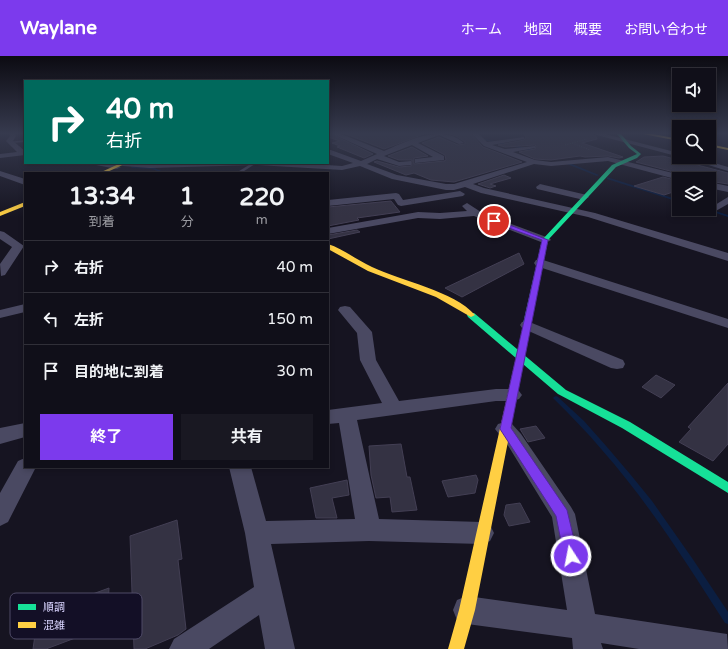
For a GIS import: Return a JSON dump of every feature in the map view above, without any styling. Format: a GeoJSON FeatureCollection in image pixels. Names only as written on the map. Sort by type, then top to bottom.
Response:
{"type":"FeatureCollection","features":[{"type":"Feature","properties":{"kind":"main road"},"geometry":{"type":"LineString","coordinates":[[456,649],[467,610],[482,533],[521,358],[545,240],[571,210],[614,166],[625,162]]}},
{"type":"Feature","properties":{"kind":"main road"},"geometry":{"type":"LineString","coordinates":[[103,172],[122,164]]}},
{"type":"Feature","properties":{"kind":"main road"},"geometry":{"type":"LineString","coordinates":[[0,214],[24,204]]}},
{"type":"Feature","properties":{"kind":"main road"},"geometry":{"type":"LineString","coordinates":[[329,247],[374,271],[440,296],[459,305],[562,392],[626,424],[728,488]]}},
{"type":"Feature","properties":{"kind":"street"},"geometry":{"type":"LineString","coordinates":[[356,162],[395,177],[439,186],[454,187],[534,162],[551,164],[578,162]]}},
{"type":"Feature","properties":{"kind":"street"},"geometry":{"type":"LineString","coordinates":[[272,164],[342,168],[362,162]]}},
{"type":"Feature","properties":{"kind":"street"},"geometry":{"type":"LineString","coordinates":[[395,162],[399,164],[408,162]]}},
{"type":"Feature","properties":{"kind":"street"},"geometry":{"type":"LineString","coordinates":[[617,162],[672,176]]}},
{"type":"Feature","properties":{"kind":"street"},"geometry":{"type":"LineString","coordinates":[[122,164],[150,166],[220,164]]}},
{"type":"Feature","properties":{"kind":"street"},"geometry":{"type":"LineString","coordinates":[[710,164],[728,169]]}},
{"type":"Feature","properties":{"kind":"street"},"geometry":{"type":"LineString","coordinates":[[150,166],[166,172]]}},
{"type":"Feature","properties":{"kind":"street"},"geometry":{"type":"LineString","coordinates":[[0,173],[24,182]]}},
{"type":"Feature","properties":{"kind":"street"},"geometry":{"type":"LineString","coordinates":[[465,184],[481,190],[591,215],[728,257]]}},
{"type":"Feature","properties":{"kind":"street"},"geometry":{"type":"LineString","coordinates":[[716,186],[728,189]]}},
{"type":"Feature","properties":{"kind":"street"},"geometry":{"type":"LineString","coordinates":[[540,187],[584,197]]}},
{"type":"Feature","properties":{"kind":"street"},"geometry":{"type":"LineString","coordinates":[[329,203],[396,196],[401,203],[481,190]]}},
{"type":"Feature","properties":{"kind":"street"},"geometry":{"type":"LineString","coordinates":[[455,195],[475,213],[545,240]]}},
{"type":"Feature","properties":{"kind":"street"},"geometry":{"type":"LineString","coordinates":[[716,207],[728,200]]}},
{"type":"Feature","properties":{"kind":"street"},"geometry":{"type":"LineString","coordinates":[[329,231],[418,215],[440,216],[475,213]]}},
{"type":"Feature","properties":{"kind":"street"},"geometry":{"type":"LineString","coordinates":[[0,234],[22,245],[1,272]]}},
{"type":"Feature","properties":{"kind":"street"},"geometry":{"type":"LineString","coordinates":[[540,263],[728,324]]}},
{"type":"Feature","properties":{"kind":"street"},"geometry":{"type":"LineString","coordinates":[[0,314],[24,308]]}},
{"type":"Feature","properties":{"kind":"street"},"geometry":{"type":"LineString","coordinates":[[344,310],[364,332],[368,360],[394,408]]}},
{"type":"Feature","properties":{"kind":"street"},"geometry":{"type":"LineString","coordinates":[[527,325],[617,364]]}},
{"type":"Feature","properties":{"kind":"street"},"geometry":{"type":"LineString","coordinates":[[369,530],[337,416],[496,395],[513,395]]}},
{"type":"Feature","properties":{"kind":"street"},"geometry":{"type":"LineString","coordinates":[[505,429],[514,439],[563,514],[586,637]]}},
{"type":"Feature","properties":{"kind":"street"},"geometry":{"type":"LineString","coordinates":[[0,436],[24,430]]}},
{"type":"Feature","properties":{"kind":"street"},"geometry":{"type":"LineString","coordinates":[[0,515],[24,468]]}},
{"type":"Feature","properties":{"kind":"street"},"geometry":{"type":"LineString","coordinates":[[240,468],[257,533],[260,598],[280,649]]}},
{"type":"Feature","properties":{"kind":"street"},"geometry":{"type":"LineString","coordinates":[[257,533],[369,530],[482,533]]}},
{"type":"Feature","properties":{"kind":"street"},"geometry":{"type":"LineString","coordinates":[[184,649],[260,598]]}},
{"type":"Feature","properties":{"kind":"street"},"geometry":{"type":"LineString","coordinates":[[467,610],[586,637],[727,649]]}},
{"type":"Feature","properties":{"kind":"lane"},"geometry":{"type":"LineString","coordinates":[[240,172],[253,164]]}},
{"type":"Feature","properties":{"kind":"building"},"geometry":{"type":"Polygon","coordinates":[[[374,162],[379,162],[399,167],[411,166],[412,162],[414,162],[414,164],[437,162],[522,162],[454,182],[431,180],[414,173],[406,175],[374,162]]]}},
{"type":"Feature","properties":{"kind":"building"},"geometry":{"type":"Polygon","coordinates":[[[636,162],[672,162],[672,164],[694,164],[728,173],[728,184],[716,182],[716,172],[674,172],[636,162]]]}},
{"type":"Feature","properties":{"kind":"building"},"geometry":{"type":"Polygon","coordinates":[[[504,175],[511,178],[490,184],[496,186],[490,188],[478,184],[504,175]]]}},
{"type":"Feature","properties":{"kind":"building"},"geometry":{"type":"Polygon","coordinates":[[[663,177],[672,179],[672,192],[664,195],[634,186],[663,177]]]}},
{"type":"Feature","properties":{"kind":"building"},"geometry":{"type":"Polygon","coordinates":[[[391,201],[400,212],[357,218],[359,220],[329,226],[329,207],[391,201]]]}},
{"type":"Feature","properties":{"kind":"building"},"geometry":{"type":"Polygon","coordinates":[[[357,230],[360,232],[329,239],[329,235],[357,230]]]}},
{"type":"Feature","properties":{"kind":"building"},"geometry":{"type":"Polygon","coordinates":[[[519,253],[524,264],[462,297],[445,288],[519,253]]]}},
{"type":"Feature","properties":{"kind":"building"},"geometry":{"type":"Polygon","coordinates":[[[656,375],[675,385],[661,398],[642,387],[656,375]]]}},
{"type":"Feature","properties":{"kind":"building"},"geometry":{"type":"Polygon","coordinates":[[[728,383],[728,444],[713,461],[679,442],[691,429],[688,427],[728,383]]]}},
{"type":"Feature","properties":{"kind":"building"},"geometry":{"type":"Polygon","coordinates":[[[536,426],[545,438],[528,442],[520,429],[536,426]]]}},
{"type":"Feature","properties":{"kind":"building"},"geometry":{"type":"Polygon","coordinates":[[[401,444],[407,477],[410,477],[417,510],[392,512],[390,497],[376,498],[371,475],[369,446],[401,444]]]}},
{"type":"Feature","properties":{"kind":"building"},"geometry":{"type":"Polygon","coordinates":[[[476,475],[478,480],[475,493],[448,497],[442,481],[476,475]]]}},
{"type":"Feature","properties":{"kind":"building"},"geometry":{"type":"Polygon","coordinates":[[[347,480],[349,495],[332,498],[337,518],[316,518],[310,488],[347,480]]]}},
{"type":"Feature","properties":{"kind":"building"},"geometry":{"type":"Polygon","coordinates":[[[520,503],[530,522],[509,526],[504,515],[506,505],[520,503]]]}},
{"type":"Feature","properties":{"kind":"building"},"geometry":{"type":"Polygon","coordinates":[[[177,520],[182,559],[178,560],[186,629],[178,635],[145,649],[134,649],[134,639],[142,639],[142,593],[132,593],[130,536],[177,520]]]}},
{"type":"Feature","properties":{"kind":"building"},"geometry":{"type":"Polygon","coordinates":[[[109,588],[109,593],[95,593],[109,588]]]}},
{"type":"Feature","properties":{"kind":"building"},"geometry":{"type":"Polygon","coordinates":[[[34,639],[73,639],[46,649],[33,649],[34,639]]]}},
{"type":"Feature","properties":{"kind":"waterway"},"geometry":{"type":"LineString","coordinates":[[572,163],[568,163],[598,175]]}},
{"type":"Feature","properties":{"kind":"waterway"},"geometry":{"type":"LineString","coordinates":[[132,167],[152,168],[162,172]]}},
{"type":"Feature","properties":{"kind":"waterway"},"geometry":{"type":"LineString","coordinates":[[608,178],[672,199]]}},
{"type":"Feature","properties":{"kind":"waterway"},"geometry":{"type":"LineString","coordinates":[[716,212],[728,216]]}},
{"type":"Feature","properties":{"kind":"waterway"},"geometry":{"type":"LineString","coordinates":[[556,398],[605,449],[649,503],[728,620]]}},
{"type":"Feature","properties":{"kind":"traffic: fast"},"geometry":{"type":"LineString","coordinates":[[527,324],[545,240],[614,166],[625,162]]}},
{"type":"Feature","properties":{"kind":"traffic: fast"},"geometry":{"type":"LineString","coordinates":[[471,315],[562,392],[626,425],[728,488]]}},
{"type":"Feature","properties":{"kind":"traffic: slow"},"geometry":{"type":"LineString","coordinates":[[103,172],[123,164]]}},
{"type":"Feature","properties":{"kind":"traffic: slow"},"geometry":{"type":"LineString","coordinates":[[0,214],[24,204]]}},
{"type":"Feature","properties":{"kind":"traffic: slow"},"geometry":{"type":"LineString","coordinates":[[329,247],[352,260],[389,277],[438,295],[461,307],[471,315]]}},
{"type":"Feature","properties":{"kind":"traffic: slow"},"geometry":{"type":"LineString","coordinates":[[456,649],[467,610],[527,324]]}},
{"type":"Feature","properties":{"kind":"route"},"geometry":{"type":"LineString","coordinates":[[494,221],[545,240],[505,429],[514,439],[563,514],[571,556]]}}]}
